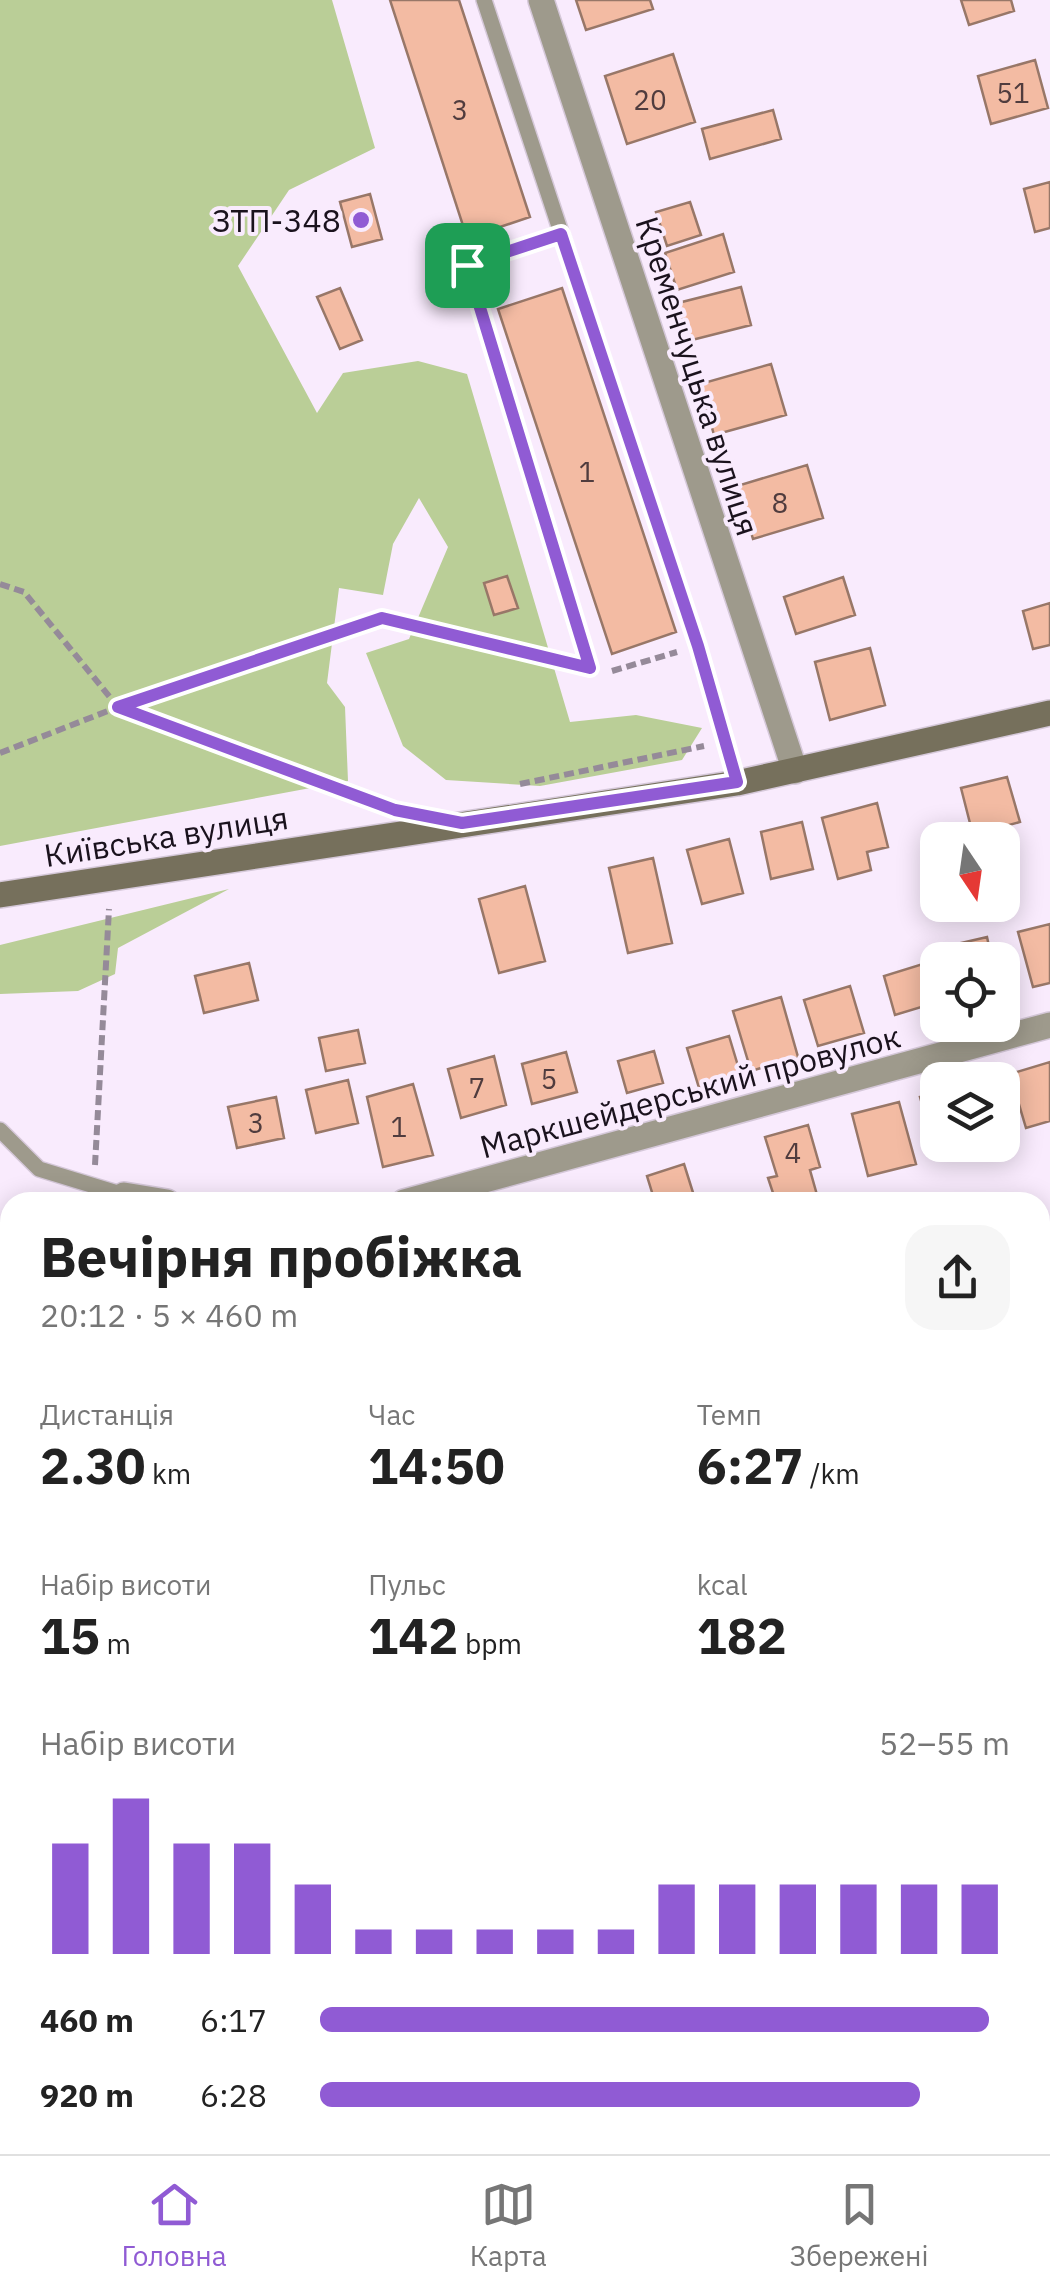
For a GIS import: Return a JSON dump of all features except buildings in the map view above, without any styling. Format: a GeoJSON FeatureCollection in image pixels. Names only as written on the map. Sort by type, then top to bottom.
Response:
{"type":"FeatureCollection","features":[{"type":"Feature","properties":{"kind":"street","name":"Кременчуцька вулиця"},"geometry":{"type":"LineString","coordinates":[[541,0],[795,772]]}},
{"type":"Feature","properties":{"kind":"street","name":"Київська вулиця"},"geometry":{"type":"LineString","coordinates":[[0,895],[737,782],[1050,714]]}},
{"type":"Feature","properties":{"kind":"street","name":"Маркшейдерський провулок"},"geometry":{"type":"LineString","coordinates":[[440,1192],[1050,1025]]}},
{"type":"Feature","properties":{"kind":"lane"},"geometry":{"type":"LineString","coordinates":[[484,0],[698,646],[737,782]]}},
{"type":"Feature","properties":{"kind":"lane"},"geometry":{"type":"LineString","coordinates":[[561,234],[467,265],[590,668]]}},
{"type":"Feature","properties":{"kind":"lane"},"geometry":{"type":"LineString","coordinates":[[0,1130],[40,1169],[114,1192]]}},
{"type":"Feature","properties":{"kind":"path"},"geometry":{"type":"LineString","coordinates":[[0,584],[24,592],[118,707],[395,810]]}},
{"type":"Feature","properties":{"kind":"path"},"geometry":{"type":"LineString","coordinates":[[0,752],[118,707],[382,618],[607,672],[698,646]]}},
{"type":"Feature","properties":{"kind":"path"},"geometry":{"type":"LineString","coordinates":[[506,787],[728,740]]}},
{"type":"Feature","properties":{"kind":"path"},"geometry":{"type":"LineString","coordinates":[[109,909],[96,1171],[120,1192]]}},
{"type":"Feature","properties":{"kind":"green space"},"geometry":{"type":"Polygon","coordinates":[[[0,0],[332,0],[375,148],[289,190],[238,266],[317,413],[343,373],[418,361],[467,374],[570,722],[636,715],[702,728],[682,760],[540,786],[446,780],[403,746],[366,653],[409,639],[448,547],[419,498],[393,544],[383,595],[339,588],[327,683],[345,707],[348,781],[0,846],[0,0]]]}},
{"type":"Feature","properties":{"kind":"green space"},"geometry":{"type":"Polygon","coordinates":[[[229,889],[118,948],[115,974],[78,991],[0,994],[0,945],[229,889]]]}},
{"type":"Feature","properties":{"kind":"place","name":"ЗТП-348"},"geometry":{"type":"Point","coordinates":[361,220]}},
{"type":"Feature","properties":{"kind":"route"},"geometry":{"type":"LineString","coordinates":[[561,234],[698,646],[733,756],[737,782],[462,823],[395,810],[118,707],[382,618],[590,668],[467,265],[561,234]]}}]}
